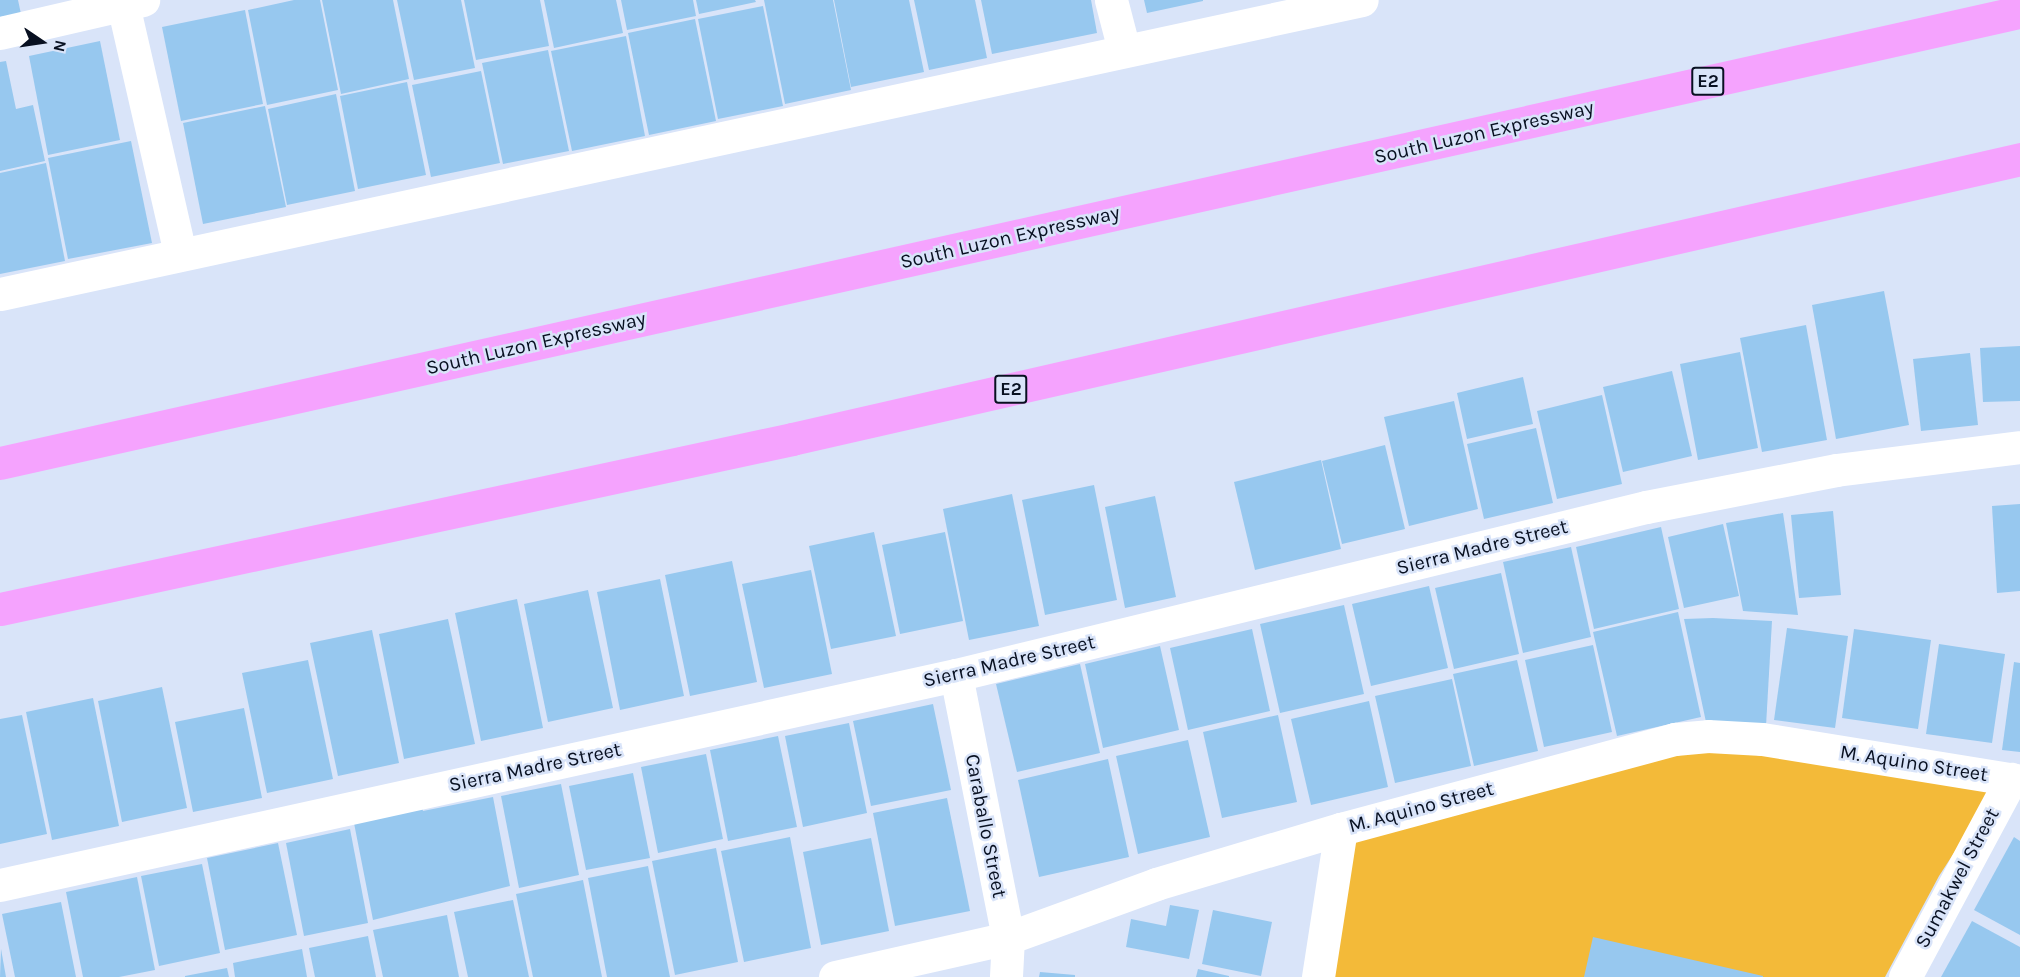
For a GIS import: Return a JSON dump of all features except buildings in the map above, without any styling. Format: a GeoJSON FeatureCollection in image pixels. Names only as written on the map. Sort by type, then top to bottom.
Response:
{"type":"FeatureCollection","features":[{"type":"Feature","properties":{"kind":"highway","name":"South Luzon Expressway"},"geometry":{"type":"LineString","coordinates":[[0,463],[2020,12]]}},
{"type":"Feature","properties":{"kind":"highway","name":"E2"},"geometry":{"type":"LineString","coordinates":[[0,609],[792,439],[2020,159]]}},
{"type":"Feature","properties":{"kind":"street"},"geometry":{"type":"LineString","coordinates":[[1111,0],[1124,50]]}},
{"type":"Feature","properties":{"kind":"street"},"geometry":{"type":"LineString","coordinates":[[0,294],[1362,0]]}},
{"type":"Feature","properties":{"kind":"street"},"geometry":{"type":"LineString","coordinates":[[0,33],[129,1],[180,255]]}},
{"type":"Feature","properties":{"kind":"street","name":"Sierra Madre Street"},"geometry":{"type":"LineString","coordinates":[[0,885],[956,675],[1646,507],[1836,470],[2020,447]]}},
{"type":"Feature","properties":{"kind":"street","name":"Caraballo Street"},"geometry":{"type":"LineString","coordinates":[[956,675],[1008,938],[1006,977]]}},
{"type":"Feature","properties":{"kind":"street","name":"M. Aquino Street"},"geometry":{"type":"LineString","coordinates":[[834,977],[1008,938],[1156,884],[1341,829],[1675,739],[1708,736],[1762,739],[2015,780]]}},
{"type":"Feature","properties":{"kind":"street","name":"Sumakwel Street"},"geometry":{"type":"LineString","coordinates":[[1905,977],[2015,780]]}},
{"type":"Feature","properties":{"kind":"street"},"geometry":{"type":"LineString","coordinates":[[1318,977],[1341,829]]}},
{"type":"Feature","properties":{"kind":"shaded area"},"geometry":{"type":"Polygon","coordinates":[[[1675,743],[1998,785],[1939,876],[1885,977],[1321,977],[1344,831],[1675,743]]]}}]}
